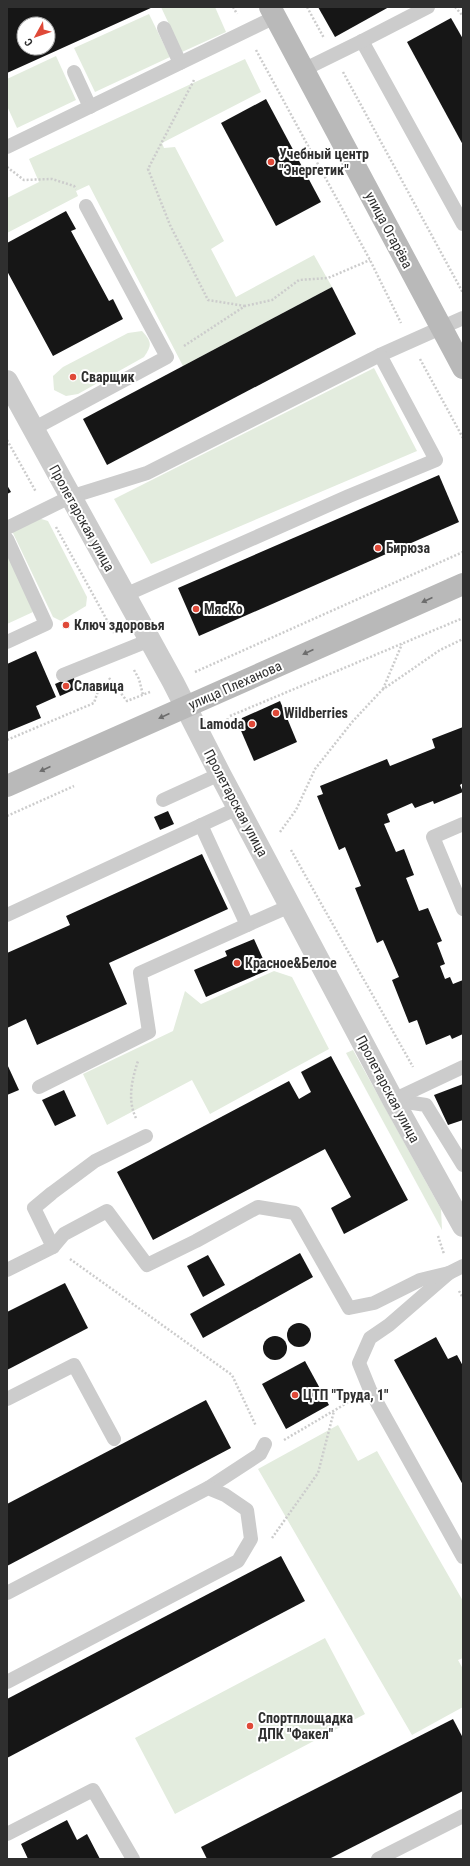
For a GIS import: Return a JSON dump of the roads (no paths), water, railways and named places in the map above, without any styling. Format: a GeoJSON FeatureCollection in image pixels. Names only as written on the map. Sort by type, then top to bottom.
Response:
{"type":"FeatureCollection","features":[{"type":"Feature","properties":{"kind":"main road","name":"улица Огарёва"},"geometry":{"type":"LineString","coordinates":[[273,12],[463,368]]}},
{"type":"Feature","properties":{"kind":"main road","name":"улица Плеханова"},"geometry":{"type":"LineString","coordinates":[[7,786],[463,584]]}},
{"type":"Feature","properties":{"kind":"street","name":"Пролетарская улица"},"geometry":{"type":"LineString","coordinates":[[7,381],[173,682],[220,774],[393,1100],[463,1226]]}},
{"type":"Feature","properties":{"kind":"lane"},"geometry":{"type":"LineString","coordinates":[[304,70],[362,42],[428,7]]}},
{"type":"Feature","properties":{"kind":"lane"},"geometry":{"type":"LineString","coordinates":[[7,147],[246,31],[273,12]]}},
{"type":"Feature","properties":{"kind":"lane"},"geometry":{"type":"LineString","coordinates":[[164,28],[180,63]]}},
{"type":"Feature","properties":{"kind":"lane"},"geometry":{"type":"LineString","coordinates":[[362,42],[463,224]]}},
{"type":"Feature","properties":{"kind":"lane"},"geometry":{"type":"LineString","coordinates":[[74,72],[90,106]]}},
{"type":"Feature","properties":{"kind":"lane"},"geometry":{"type":"LineString","coordinates":[[33,429],[167,357],[86,206]]}},
{"type":"Feature","properties":{"kind":"lane"},"geometry":{"type":"LineString","coordinates":[[7,528],[70,497],[147,473],[380,355],[463,318]]}},
{"type":"Feature","properties":{"kind":"lane"},"geometry":{"type":"LineString","coordinates":[[126,595],[349,496],[436,460],[380,355]]}},
{"type":"Feature","properties":{"kind":"lane"},"geometry":{"type":"LineString","coordinates":[[7,539],[46,624],[7,642]]}},
{"type":"Feature","properties":{"kind":"lane"},"geometry":{"type":"LineString","coordinates":[[63,675],[150,640]]}},
{"type":"Feature","properties":{"kind":"lane"},"geometry":{"type":"LineString","coordinates":[[163,800],[220,774]]}},
{"type":"Feature","properties":{"kind":"lane"},"geometry":{"type":"LineString","coordinates":[[7,915],[238,808]]}},
{"type":"Feature","properties":{"kind":"lane"},"geometry":{"type":"LineString","coordinates":[[463,824],[433,837],[463,909]]}},
{"type":"Feature","properties":{"kind":"lane"},"geometry":{"type":"LineString","coordinates":[[201,825],[247,925]]}},
{"type":"Feature","properties":{"kind":"lane"},"geometry":{"type":"LineString","coordinates":[[39,1087],[149,1032],[140,973],[290,906]]}},
{"type":"Feature","properties":{"kind":"lane"},"geometry":{"type":"LineString","coordinates":[[393,1100],[463,1067]]}},
{"type":"Feature","properties":{"kind":"lane"},"geometry":{"type":"LineString","coordinates":[[393,1100],[426,1105],[458,1145],[463,1165]]}},
{"type":"Feature","properties":{"kind":"lane"},"geometry":{"type":"LineString","coordinates":[[53,1247],[34,1208],[95,1161],[146,1136]]}},
{"type":"Feature","properties":{"kind":"lane"},"geometry":{"type":"LineString","coordinates":[[7,1270],[53,1247],[64,1234],[107,1211],[147,1265],[196,1241],[258,1207],[295,1213],[349,1308],[374,1303],[420,1280],[449,1273],[463,1266]]}},
{"type":"Feature","properties":{"kind":"lane"},"geometry":{"type":"LineString","coordinates":[[449,1273],[389,1325],[370,1338],[358,1363],[370,1390],[463,1557]]}},
{"type":"Feature","properties":{"kind":"lane"},"geometry":{"type":"LineString","coordinates":[[7,1399],[74,1365],[114,1439]]}},
{"type":"Feature","properties":{"kind":"lane"},"geometry":{"type":"LineString","coordinates":[[7,1593],[208,1488],[263,1449]]}},
{"type":"Feature","properties":{"kind":"lane"},"geometry":{"type":"LineString","coordinates":[[7,1682],[238,1561],[251,1539],[247,1510],[225,1495],[208,1488]]}},
{"type":"Feature","properties":{"kind":"lane"},"geometry":{"type":"LineString","coordinates":[[7,1834],[93,1790],[133,1859]]}},
{"type":"Feature","properties":{"kind":"lane"},"geometry":{"type":"LineString","coordinates":[[378,1859],[463,1816]]}},
{"type":"Feature","properties":{"kind":"place","name":"Учебный центр \"Энергетик\""},"geometry":{"type":"Point","coordinates":[271,162]}},
{"type":"Feature","properties":{"kind":"place","name":"Сварщик"},"geometry":{"type":"Point","coordinates":[73,377]}},
{"type":"Feature","properties":{"kind":"place","name":"Бирюза"},"geometry":{"type":"Point","coordinates":[378,548]}},
{"type":"Feature","properties":{"kind":"place","name":"МясКо"},"geometry":{"type":"Point","coordinates":[196,609]}},
{"type":"Feature","properties":{"kind":"place","name":"Ключ здоровья"},"geometry":{"type":"Point","coordinates":[66,625]}},
{"type":"Feature","properties":{"kind":"place","name":"Славица"},"geometry":{"type":"Point","coordinates":[66,686]}},
{"type":"Feature","properties":{"kind":"place","name":"Wildberries"},"geometry":{"type":"Point","coordinates":[276,713]}},
{"type":"Feature","properties":{"kind":"place","name":"Lamoda"},"geometry":{"type":"Point","coordinates":[252,724]}},
{"type":"Feature","properties":{"kind":"place","name":"Красное&Белое"},"geometry":{"type":"Point","coordinates":[237,963]}},
{"type":"Feature","properties":{"kind":"place","name":"ЦТП \"Труда, 1\""},"geometry":{"type":"Point","coordinates":[295,1395]}},
{"type":"Feature","properties":{"kind":"place","name":"Спортплощадка ДПК \"Факел\""},"geometry":{"type":"Point","coordinates":[250,1726]}}]}
